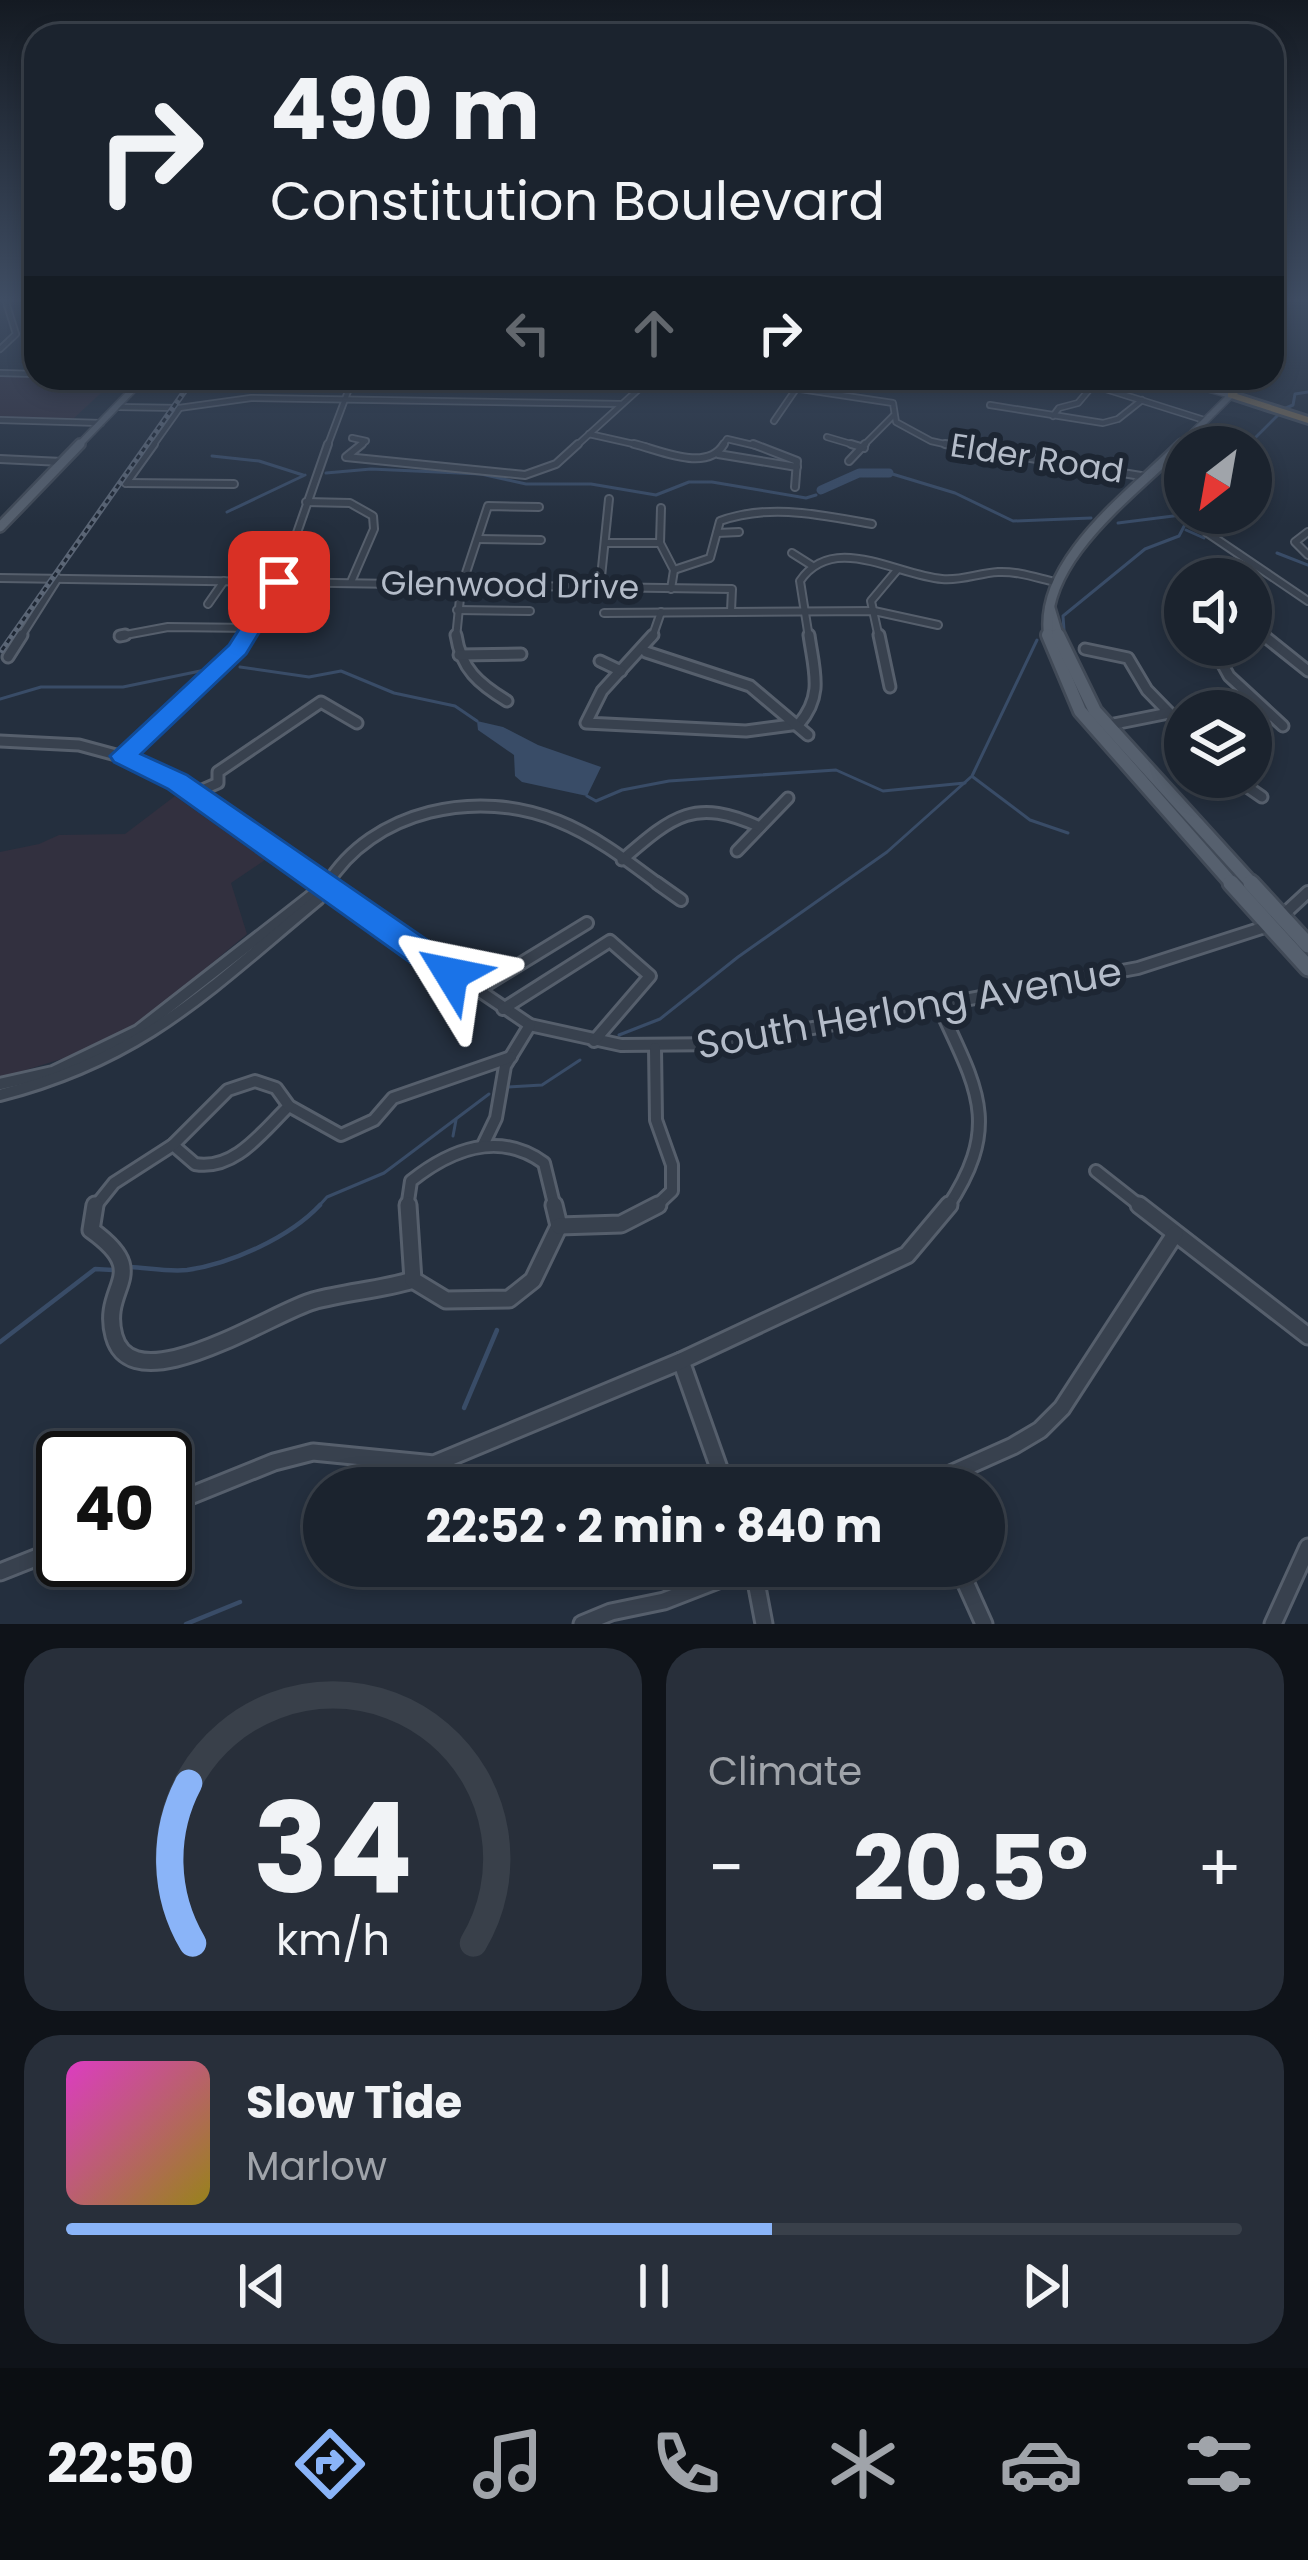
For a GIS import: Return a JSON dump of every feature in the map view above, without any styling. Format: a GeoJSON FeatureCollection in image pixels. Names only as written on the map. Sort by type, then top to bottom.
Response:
{"type":"FeatureCollection","features":[{"type":"Feature","properties":{"kind":"highway"},"geometry":{"type":"LineString","coordinates":[[1235,390],[1231,394],[1308,420]]}},
{"type":"Feature","properties":{"kind":"main road"},"geometry":{"type":"LineString","coordinates":[[0,527],[132,390]]}},
{"type":"Feature","properties":{"kind":"main road"},"geometry":{"type":"LineString","coordinates":[[1216,390],[1231,394]]}},
{"type":"Feature","properties":{"kind":"main road"},"geometry":{"type":"LineString","coordinates":[[1231,394],[1065,562],[1046,621],[1064,683],[1275,921],[1308,968]]}},
{"type":"Feature","properties":{"kind":"main road"},"geometry":{"type":"LineString","coordinates":[[1275,921],[1308,945]]}},
{"type":"Feature","properties":{"kind":"street"},"geometry":{"type":"LineString","coordinates":[[123,756],[225,662],[254,628],[279,582],[348,390]]}},
{"type":"Feature","properties":{"kind":"street"},"geometry":{"type":"LineString","coordinates":[[352,438],[366,440],[346,457],[364,461],[523,475],[556,464],[637,390]]}},
{"type":"Feature","properties":{"kind":"street"},"geometry":{"type":"LineString","coordinates":[[774,421],[795,390]]}},
{"type":"Feature","properties":{"kind":"street","name":"Elder Road"},"geometry":{"type":"LineString","coordinates":[[809,390],[892,403],[893,416],[910,431],[943,444],[1147,477]]}},
{"type":"Feature","properties":{"kind":"street"},"geometry":{"type":"LineString","coordinates":[[1053,416],[1059,408],[1078,403],[1089,390]]}},
{"type":"Feature","properties":{"kind":"street"},"geometry":{"type":"LineString","coordinates":[[1107,390],[1204,420]]}},
{"type":"Feature","properties":{"kind":"street"},"geometry":{"type":"LineString","coordinates":[[117,406],[179,408],[244,398],[621,404]]}},
{"type":"Feature","properties":{"kind":"street"},"geometry":{"type":"LineString","coordinates":[[991,405],[1112,421],[1142,400]]}},
{"type":"Feature","properties":{"kind":"street"},"geometry":{"type":"LineString","coordinates":[[179,408],[127,483],[234,484]]}},
{"type":"Feature","properties":{"kind":"street"},"geometry":{"type":"LineString","coordinates":[[849,461],[893,416]]}},
{"type":"Feature","properties":{"kind":"street"},"geometry":{"type":"LineString","coordinates":[[0,420],[101,423]]}},
{"type":"Feature","properties":{"kind":"street"},"geometry":{"type":"LineString","coordinates":[[589,434],[694,459],[710,459],[729,438],[762,446],[796,464]]}},
{"type":"Feature","properties":{"kind":"street"},"geometry":{"type":"LineString","coordinates":[[827,436],[864,448]]}},
{"type":"Feature","properties":{"kind":"street"},"geometry":{"type":"LineString","coordinates":[[755,458],[762,446]]}},
{"type":"Feature","properties":{"kind":"street"},"geometry":{"type":"LineString","coordinates":[[718,454],[796,464]]}},
{"type":"Feature","properties":{"kind":"street"},"geometry":{"type":"LineString","coordinates":[[0,459],[62,462]]}},
{"type":"Feature","properties":{"kind":"street"},"geometry":{"type":"LineString","coordinates":[[795,487],[796,464]]}},
{"type":"Feature","properties":{"kind":"street"},"geometry":{"type":"LineString","coordinates":[[600,587],[609,499]]}},
{"type":"Feature","properties":{"kind":"street"},"geometry":{"type":"LineString","coordinates":[[306,502],[350,503],[374,516],[374,530],[351,582]]}},
{"type":"Feature","properties":{"kind":"street"},"geometry":{"type":"LineString","coordinates":[[507,701],[475,685],[453,636],[457,610],[488,506],[539,507]]}},
{"type":"Feature","properties":{"kind":"street"},"geometry":{"type":"LineString","coordinates":[[722,507],[733,515]]}},
{"type":"Feature","properties":{"kind":"street"},"geometry":{"type":"LineString","coordinates":[[661,508],[660,543],[674,570],[671,589]]}},
{"type":"Feature","properties":{"kind":"street"},"geometry":{"type":"LineString","coordinates":[[674,570],[710,558],[720,521],[733,515],[765,512],[872,524]]}},
{"type":"Feature","properties":{"kind":"street"},"geometry":{"type":"LineString","coordinates":[[716,533],[739,532]]}},
{"type":"Feature","properties":{"kind":"street"},"geometry":{"type":"LineString","coordinates":[[1308,532],[1295,542],[1308,555]]}},
{"type":"Feature","properties":{"kind":"street"},"geometry":{"type":"LineString","coordinates":[[1209,534],[1308,602]]}},
{"type":"Feature","properties":{"kind":"street"},"geometry":{"type":"LineString","coordinates":[[478,539],[541,540]]}},
{"type":"Feature","properties":{"kind":"street"},"geometry":{"type":"LineString","coordinates":[[605,542],[660,543]]}},
{"type":"Feature","properties":{"kind":"street"},"geometry":{"type":"LineString","coordinates":[[792,553],[811,565]]}},
{"type":"Feature","properties":{"kind":"street"},"geometry":{"type":"LineString","coordinates":[[661,612],[657,638],[597,693],[586,723],[746,731],[799,724],[814,707],[818,693],[800,581],[811,565],[844,557],[935,575],[998,572],[1055,582]]}},
{"type":"Feature","properties":{"kind":"street"},"geometry":{"type":"LineString","coordinates":[[890,687],[871,601],[897,570]]}},
{"type":"Feature","properties":{"kind":"street","name":"Glenwood Drive"},"geometry":{"type":"LineString","coordinates":[[0,578],[731,589],[731,611]]}},
{"type":"Feature","properties":{"kind":"street"},"geometry":{"type":"LineString","coordinates":[[8,657],[58,578]]}},
{"type":"Feature","properties":{"kind":"street"},"geometry":{"type":"LineString","coordinates":[[208,604],[224,580]]}},
{"type":"Feature","properties":{"kind":"street"},"geometry":{"type":"LineString","coordinates":[[457,610],[530,611]]}},
{"type":"Feature","properties":{"kind":"street"},"geometry":{"type":"LineString","coordinates":[[604,613],[874,611],[938,625]]}},
{"type":"Feature","properties":{"kind":"street"},"geometry":{"type":"LineString","coordinates":[[120,636],[168,627],[254,628]]}},
{"type":"Feature","properties":{"kind":"street"},"geometry":{"type":"LineString","coordinates":[[1272,644],[1308,671]]}},
{"type":"Feature","properties":{"kind":"street"},"geometry":{"type":"LineString","coordinates":[[1085,649],[1128,658],[1164,707]]}},
{"type":"Feature","properties":{"kind":"street"},"geometry":{"type":"LineString","coordinates":[[646,652],[750,686],[808,735]]}},
{"type":"Feature","properties":{"kind":"street"},"geometry":{"type":"LineString","coordinates":[[459,655],[521,654]]}},
{"type":"Feature","properties":{"kind":"street"},"geometry":{"type":"LineString","coordinates":[[599,661],[621,671]]}},
{"type":"Feature","properties":{"kind":"street"},"geometry":{"type":"LineString","coordinates":[[717,674],[730,661]]}},
{"type":"Feature","properties":{"kind":"street"},"geometry":{"type":"LineString","coordinates":[[1224,666],[1283,726]]}},
{"type":"Feature","properties":{"kind":"street"},"geometry":{"type":"LineString","coordinates":[[194,794],[209,789],[221,777],[218,772],[321,702],[357,723]]}},
{"type":"Feature","properties":{"kind":"street"},"geometry":{"type":"LineString","coordinates":[[1100,726],[1164,714]]}},
{"type":"Feature","properties":{"kind":"street","name":"South Herlong Avenue"},"geometry":{"type":"LineString","coordinates":[[0,741],[63,743],[123,756],[160,772],[503,1009],[530,1025],[594,1041],[656,1048],[726,1044],[1150,965],[1275,921],[1308,892]]}},
{"type":"Feature","properties":{"kind":"street"},"geometry":{"type":"LineString","coordinates":[[737,850],[788,798]]}},
{"type":"Feature","properties":{"kind":"street"},"geometry":{"type":"LineString","coordinates":[[0,1095],[84,1072],[146,1041],[318,899],[344,857],[378,832],[417,816],[464,806],[508,807],[551,817],[681,900]]}},
{"type":"Feature","properties":{"kind":"street"},"geometry":{"type":"LineString","coordinates":[[622,860],[685,811],[729,812],[760,827]]}},
{"type":"Feature","properties":{"kind":"street"},"geometry":{"type":"LineString","coordinates":[[0,1084],[67,1068],[137,1035],[324,886]]}},
{"type":"Feature","properties":{"kind":"street"},"geometry":{"type":"LineString","coordinates":[[476,991],[587,923]]}},
{"type":"Feature","properties":{"kind":"street"},"geometry":{"type":"LineString","coordinates":[[503,1009],[610,940],[650,976],[594,1041]]}},
{"type":"Feature","properties":{"kind":"street"},"geometry":{"type":"LineString","coordinates":[[192,1495],[274,1462],[314,1452],[434,1464],[681,1361],[907,1255],[927,1234],[977,1155],[982,1130],[981,1105],[938,1004]]}},
{"type":"Feature","properties":{"kind":"street"},"geometry":{"type":"LineString","coordinates":[[482,1145],[496,1118],[500,1080],[530,1025]]}},
{"type":"Feature","properties":{"kind":"street"},"geometry":{"type":"LineString","coordinates":[[559,1226],[629,1225],[650,1215],[672,1191],[672,1165],[656,1120],[656,1048]]}},
{"type":"Feature","properties":{"kind":"street"},"geometry":{"type":"LineString","coordinates":[[413,1280],[406,1217],[411,1181],[446,1154],[482,1145],[529,1152],[544,1163],[559,1226],[533,1280],[509,1299],[446,1300],[413,1280],[366,1294],[313,1301],[171,1363],[148,1363],[127,1354],[115,1336],[112,1310],[122,1261],[118,1251],[91,1230],[89,1218],[95,1202],[114,1183],[173,1145],[228,1090],[256,1081],[276,1088],[289,1106],[341,1135],[374,1120],[393,1098],[511,1057]]}},
{"type":"Feature","properties":{"kind":"street"},"geometry":{"type":"LineString","coordinates":[[173,1145],[195,1164],[215,1165],[234,1156],[289,1106]]}},
{"type":"Feature","properties":{"kind":"street"},"geometry":{"type":"LineString","coordinates":[[1096,1171],[1308,1336]]}},
{"type":"Feature","properties":{"kind":"street"},"geometry":{"type":"LineString","coordinates":[[963,1467],[1040,1430],[1062,1408],[1175,1234]]}},
{"type":"Feature","properties":{"kind":"street"},"geometry":{"type":"LineString","coordinates":[[681,1361],[719,1467]]}},
{"type":"Feature","properties":{"kind":"street"},"geometry":{"type":"LineString","coordinates":[[1273,1624],[1308,1547]]}},
{"type":"Feature","properties":{"kind":"street"},"geometry":{"type":"LineString","coordinates":[[0,1572],[36,1558]]}},
{"type":"Feature","properties":{"kind":"street"},"geometry":{"type":"LineString","coordinates":[[582,1624],[700,1587]]}},
{"type":"Feature","properties":{"kind":"street"},"geometry":{"type":"LineString","coordinates":[[758,1587],[764,1624]]}},
{"type":"Feature","properties":{"kind":"street"},"geometry":{"type":"LineString","coordinates":[[967,1587],[984,1624]]}},
{"type":"Feature","properties":{"kind":"shaded area"},"geometry":{"type":"Polygon","coordinates":[[[0,375],[24,375],[24,390],[102,392],[72,420],[0,419],[0,375]]]}},
{"type":"Feature","properties":{"kind":"shaded area"},"geometry":{"type":"Polygon","coordinates":[[[175,796],[265,860],[231,883],[247,934],[138,1025],[97,1048],[0,1078],[0,852],[59,835],[125,834],[175,796]]]}},
{"type":"Feature","properties":{"kind":"water"},"geometry":{"type":"Polygon","coordinates":[[[477,721],[601,767],[587,796],[522,782],[515,776],[514,755],[478,730],[477,721]]]}},
{"type":"Feature","properties":{"kind":"waterway"},"geometry":{"type":"LineString","coordinates":[[1286,408],[1293,405],[1295,394],[1308,392]]}},
{"type":"Feature","properties":{"kind":"waterway"},"geometry":{"type":"LineString","coordinates":[[1267,426],[1279,414]]}},
{"type":"Feature","properties":{"kind":"waterway"},"geometry":{"type":"LineString","coordinates":[[212,456],[259,461],[303,475]]}},
{"type":"Feature","properties":{"kind":"waterway"},"geometry":{"type":"LineString","coordinates":[[326,473],[371,469],[481,474],[526,484],[591,484],[656,495],[689,482],[712,482],[806,498],[816,495]]}},
{"type":"Feature","properties":{"kind":"waterway"},"geometry":{"type":"LineString","coordinates":[[821,490],[859,473],[889,473]]}},
{"type":"Feature","properties":{"kind":"waterway"},"geometry":{"type":"LineString","coordinates":[[889,473],[955,493],[1013,521],[1091,518]]}},
{"type":"Feature","properties":{"kind":"waterway"},"geometry":{"type":"LineString","coordinates":[[227,512],[305,475]]}},
{"type":"Feature","properties":{"kind":"waterway"},"geometry":{"type":"LineString","coordinates":[[1118,523],[1164,517]]}},
{"type":"Feature","properties":{"kind":"waterway"},"geometry":{"type":"LineString","coordinates":[[1064,630],[1063,616],[1145,549],[1180,534]]}},
{"type":"Feature","properties":{"kind":"waterway"},"geometry":{"type":"LineString","coordinates":[[1195,534],[1204,538]]}},
{"type":"Feature","properties":{"kind":"waterway"},"geometry":{"type":"LineString","coordinates":[[1277,553],[1308,565]]}},
{"type":"Feature","properties":{"kind":"waterway"},"geometry":{"type":"LineString","coordinates":[[964,783],[972,776],[1037,640]]}},
{"type":"Feature","properties":{"kind":"waterway"},"geometry":{"type":"LineString","coordinates":[[240,667],[309,677],[341,671],[394,693],[455,706],[477,721]]}},
{"type":"Feature","properties":{"kind":"waterway"},"geometry":{"type":"LineString","coordinates":[[0,699],[41,687],[123,687],[205,670]]}},
{"type":"Feature","properties":{"kind":"waterway"},"geometry":{"type":"LineString","coordinates":[[587,796],[596,801],[622,790],[669,781],[836,770],[883,791],[964,783]]}},
{"type":"Feature","properties":{"kind":"waterway"},"geometry":{"type":"LineString","coordinates":[[973,777],[1030,820],[1068,833]]}},
{"type":"Feature","properties":{"kind":"waterway"},"geometry":{"type":"LineString","coordinates":[[619,1035],[660,1019],[738,957],[887,852],[964,783]]}},
{"type":"Feature","properties":{"kind":"waterway"},"geometry":{"type":"LineString","coordinates":[[507,1087],[542,1085],[580,1060]]}},
{"type":"Feature","properties":{"kind":"waterway"},"geometry":{"type":"LineString","coordinates":[[318,1207],[327,1197],[384,1173],[489,1094]]}},
{"type":"Feature","properties":{"kind":"waterway"},"geometry":{"type":"LineString","coordinates":[[453,1136],[456,1120]]}},
{"type":"Feature","properties":{"kind":"waterway"},"geometry":{"type":"LineString","coordinates":[[130,1267],[180,1270],[222,1262],[276,1238],[318,1207]]}},
{"type":"Feature","properties":{"kind":"waterway"},"geometry":{"type":"LineString","coordinates":[[0,1342],[95,1269],[113,1270]]}},
{"type":"Feature","properties":{"kind":"waterway"},"geometry":{"type":"LineString","coordinates":[[464,1408],[497,1330]]}},
{"type":"Feature","properties":{"kind":"waterway"},"geometry":{"type":"LineString","coordinates":[[186,1624],[240,1602]]}},
{"type":"Feature","properties":{"kind":"railway"},"geometry":{"type":"LineString","coordinates":[[2,650],[186,390]]}},
{"type":"Feature","properties":{"kind":"route"},"geometry":{"type":"LineString","coordinates":[[279,582],[238,649],[123,756],[178,782],[451,974]]}}]}
